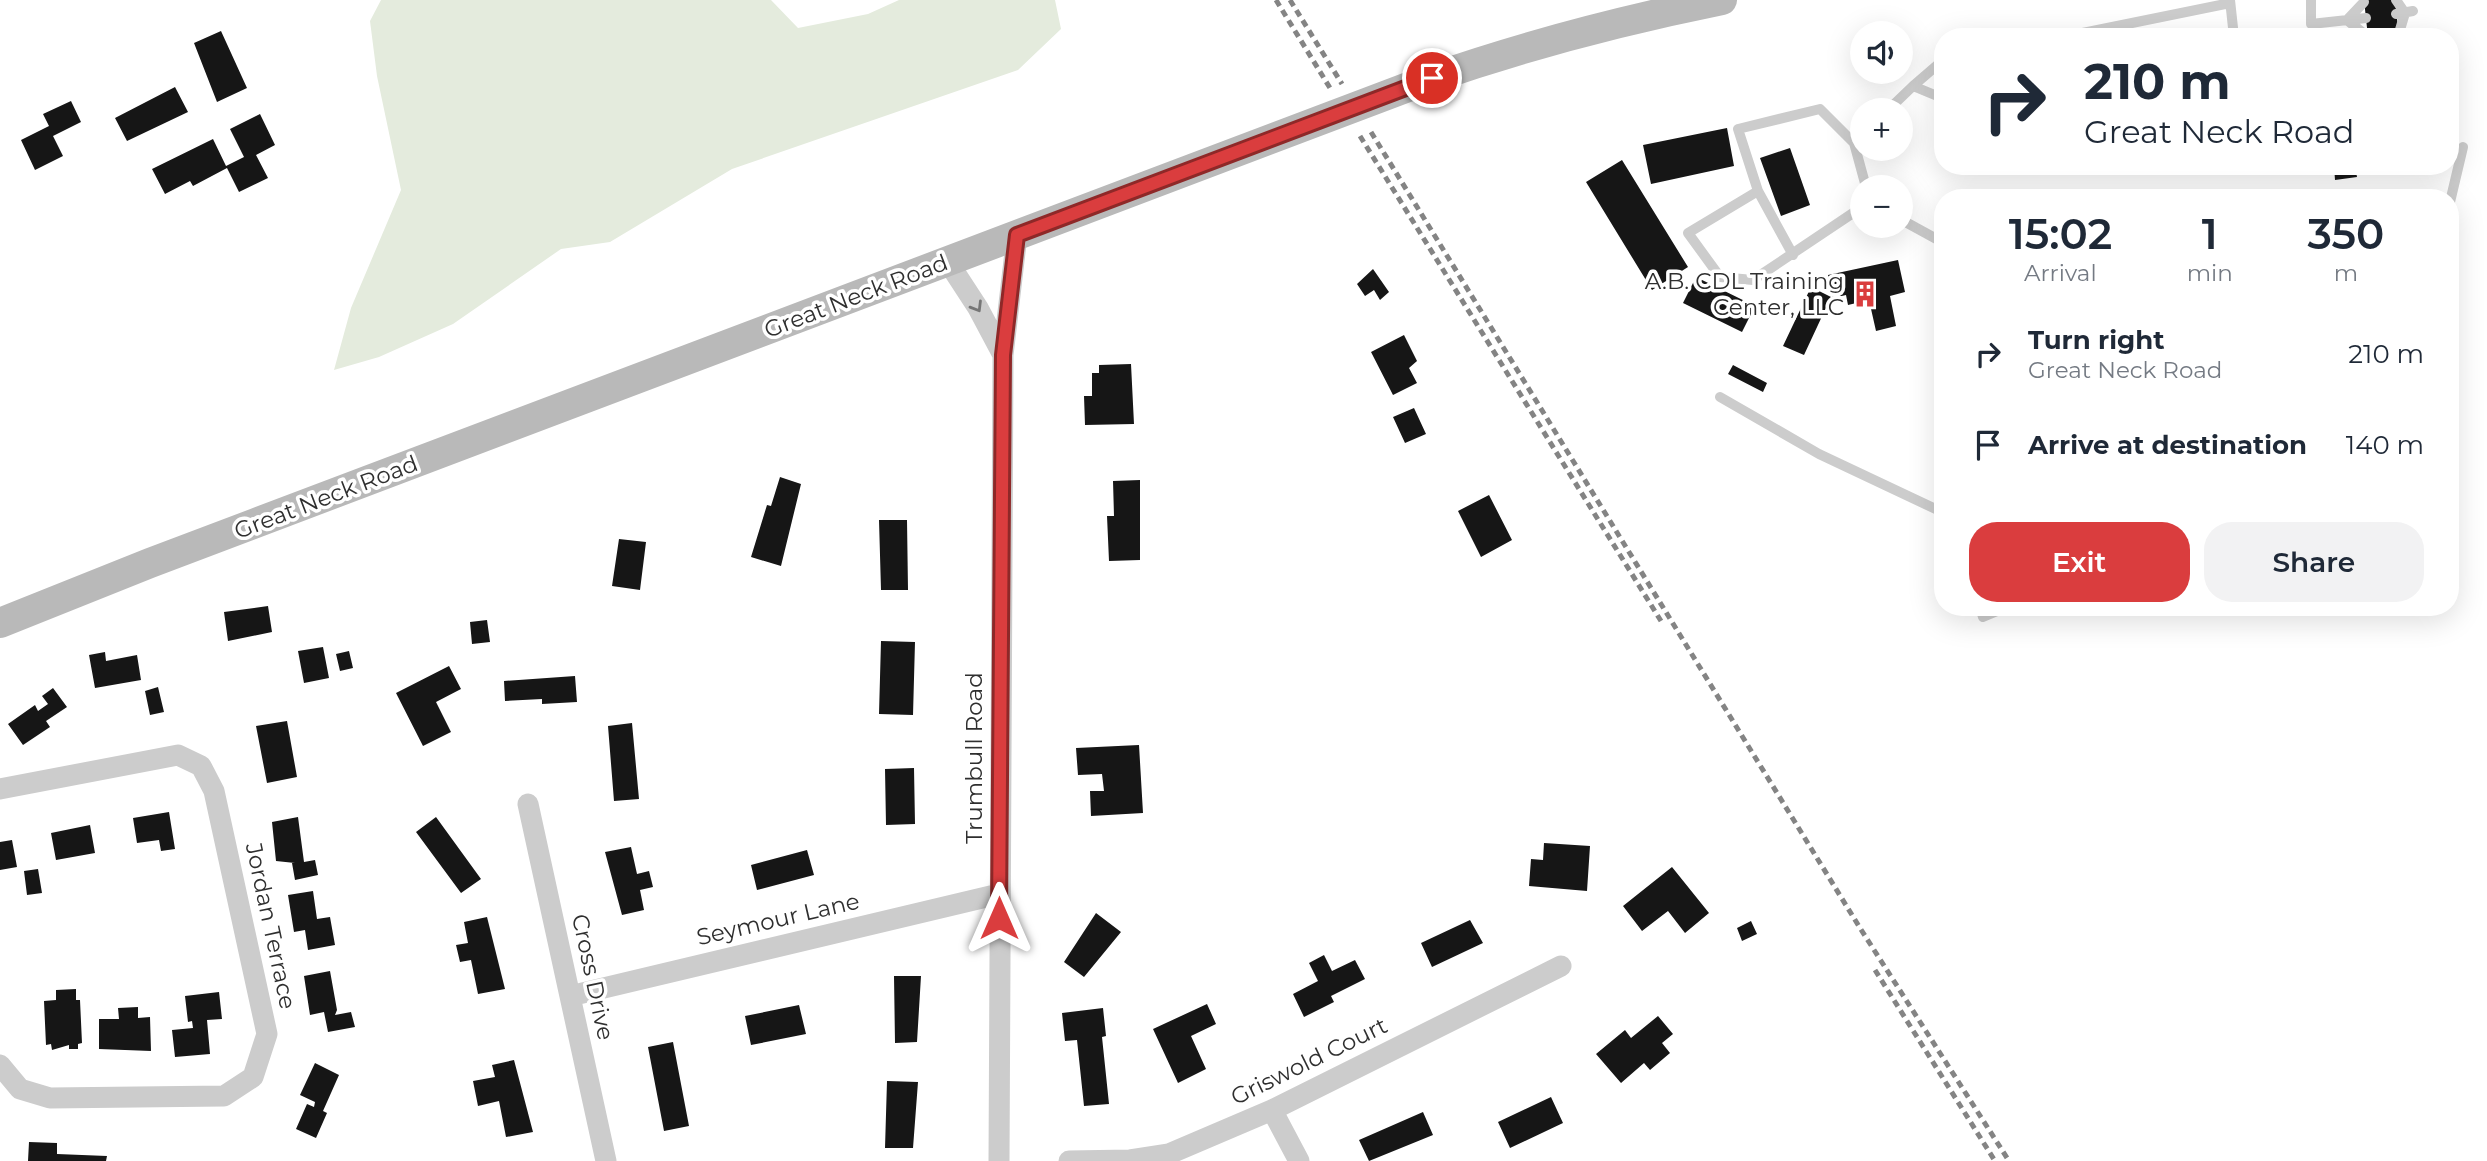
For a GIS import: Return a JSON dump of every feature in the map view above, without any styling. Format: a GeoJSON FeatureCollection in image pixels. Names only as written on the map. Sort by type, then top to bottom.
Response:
{"type":"FeatureCollection","features":[{"type":"Feature","properties":{"kind":"main road","name":"Great Neck Road"},"geometry":{"type":"LineString","coordinates":[[0,623],[188,549],[1432,78],[1494,56],[1617,21],[1722,0]]}},
{"type":"Feature","properties":{"kind":"street","name":"Trumbull Road"},"geometry":{"type":"LineString","coordinates":[[999,1161],[1003,355],[1017,235]]}},
{"type":"Feature","properties":{"kind":"street","name":"Trumbull Road"},"geometry":{"type":"LineString","coordinates":[[948,262],[978,308],[1003,355]]}},
{"type":"Feature","properties":{"kind":"street","name":"Jordan Terrace"},"geometry":{"type":"LineString","coordinates":[[0,789],[178,755],[201,766],[214,791],[267,1034],[253,1077],[224,1096],[50,1098],[20,1089],[0,1065]]}},
{"type":"Feature","properties":{"kind":"street","name":"Cross Drive"},"geometry":{"type":"LineString","coordinates":[[528,804],[606,1161]]}},
{"type":"Feature","properties":{"kind":"street","name":"Seymour Lane"},"geometry":{"type":"LineString","coordinates":[[570,996],[999,894]]}},
{"type":"Feature","properties":{"kind":"street","name":"Griswold Court"},"geometry":{"type":"LineString","coordinates":[[1069,1161],[1130,1160],[1169,1154],[1272,1110],[1561,965]]}},
{"type":"Feature","properties":{"kind":"street"},"geometry":{"type":"LineString","coordinates":[[1272,1110],[1299,1161]]}},
{"type":"Feature","properties":{"kind":"lane"},"geometry":{"type":"LineString","coordinates":[[2311,0],[2311,28]]}},
{"type":"Feature","properties":{"kind":"lane"},"geometry":{"type":"LineString","coordinates":[[2396,0],[2405,13],[2400,28]]}},
{"type":"Feature","properties":{"kind":"lane"},"geometry":{"type":"LineString","coordinates":[[2105,28],[2230,1],[2233,28]]}},
{"type":"Feature","properties":{"kind":"lane"},"geometry":{"type":"LineString","coordinates":[[2347,20],[2364,2]]}},
{"type":"Feature","properties":{"kind":"lane"},"geometry":{"type":"LineString","coordinates":[[2311,24],[2366,18]]}},
{"type":"Feature","properties":{"kind":"lane"},"geometry":{"type":"LineString","coordinates":[[2347,20],[2357,28]]}},
{"type":"Feature","properties":{"kind":"lane"},"geometry":{"type":"LineString","coordinates":[[1900,98],[1934,68]]}},
{"type":"Feature","properties":{"kind":"lane"},"geometry":{"type":"LineString","coordinates":[[1913,86],[1934,95]]}},
{"type":"Feature","properties":{"kind":"lane"},"geometry":{"type":"LineString","coordinates":[[1793,255],[1758,191],[1738,129],[1820,109],[1850,133]]}},
{"type":"Feature","properties":{"kind":"lane"},"geometry":{"type":"LineString","coordinates":[[2459,164],[2463,147]]}},
{"type":"Feature","properties":{"kind":"lane"},"geometry":{"type":"LineString","coordinates":[[1758,191],[1688,233],[1720,277],[1753,280],[1850,215]]}},
{"type":"Feature","properties":{"kind":"lane"},"geometry":{"type":"LineString","coordinates":[[1913,226],[1934,238]]}},
{"type":"Feature","properties":{"kind":"lane"},"geometry":{"type":"LineString","coordinates":[[1720,397],[1819,454],[1934,508]]}},
{"type":"Feature","properties":{"kind":"shaded area"},"geometry":{"type":"Polygon","coordinates":[[[381,0],[771,0],[798,28],[868,14],[899,0],[1055,0],[1061,29],[1018,70],[732,169],[610,242],[561,249],[453,324],[379,357],[334,370],[351,308],[401,190],[377,76],[370,21],[381,0]]]}},
{"type":"Feature","properties":{"kind":"building"},"geometry":{"type":"Polygon","coordinates":[[[2364,0],[2395,0],[2398,28],[2367,28],[2364,0]]]}},
{"type":"Feature","properties":{"kind":"building"},"geometry":{"type":"Polygon","coordinates":[[[221,31],[247,88],[217,102],[194,43],[221,31]]]}},
{"type":"Feature","properties":{"kind":"building"},"geometry":{"type":"Polygon","coordinates":[[[175,87],[188,112],[127,141],[115,118],[175,87]]]}},
{"type":"Feature","properties":{"kind":"building"},"geometry":{"type":"Polygon","coordinates":[[[71,101],[81,122],[53,136],[63,156],[35,170],[21,140],[49,126],[43,114],[71,101]]]}},
{"type":"Feature","properties":{"kind":"building"},"geometry":{"type":"Polygon","coordinates":[[[260,114],[275,145],[256,155],[268,178],[239,192],[227,168],[193,186],[190,181],[165,194],[152,169],[213,139],[226,166],[244,157],[230,129],[260,114]]]}},
{"type":"Feature","properties":{"kind":"building"},"geometry":{"type":"Polygon","coordinates":[[[1727,128],[1734,166],[1651,184],[1643,145],[1727,128]]]}},
{"type":"Feature","properties":{"kind":"building"},"geometry":{"type":"Polygon","coordinates":[[[1790,148],[1810,205],[1781,216],[1760,158],[1790,148]]]}},
{"type":"Feature","properties":{"kind":"building"},"geometry":{"type":"Polygon","coordinates":[[[1622,160],[1688,267],[1652,290],[1586,182],[1622,160]]]}},
{"type":"Feature","properties":{"kind":"building"},"geometry":{"type":"Polygon","coordinates":[[[2335,175],[2357,175],[2357,177],[2335,180],[2335,175]]]}},
{"type":"Feature","properties":{"kind":"building","name":"A.B. CDL Training Center, LLC"},"geometry":{"type":"Polygon","coordinates":[[[1898,260],[1905,292],[1890,296],[1896,326],[1876,331],[1869,300],[1848,305],[1846,295],[1833,298],[1828,275],[1898,260]]]}},
{"type":"Feature","properties":{"kind":"building"},"geometry":{"type":"Polygon","coordinates":[[[1373,269],[1389,292],[1380,300],[1374,290],[1365,296],[1357,284],[1373,269]]]}},
{"type":"Feature","properties":{"kind":"building"},"geometry":{"type":"Polygon","coordinates":[[[1696,277],[1755,306],[1742,332],[1683,303],[1696,277]]]}},
{"type":"Feature","properties":{"kind":"building"},"geometry":{"type":"Polygon","coordinates":[[[1811,287],[1831,297],[1804,355],[1783,346],[1811,287]]]}},
{"type":"Feature","properties":{"kind":"building"},"geometry":{"type":"Polygon","coordinates":[[[1404,335],[1417,361],[1409,368],[1417,383],[1393,395],[1371,352],[1404,335]]]}},
{"type":"Feature","properties":{"kind":"building"},"geometry":{"type":"Polygon","coordinates":[[[1131,364],[1134,424],[1085,425],[1084,396],[1092,396],[1092,373],[1099,373],[1099,365],[1131,364]]]}},
{"type":"Feature","properties":{"kind":"building"},"geometry":{"type":"Polygon","coordinates":[[[1733,365],[1767,383],[1763,392],[1728,374],[1733,365]]]}},
{"type":"Feature","properties":{"kind":"building"},"geometry":{"type":"Polygon","coordinates":[[[1414,408],[1426,434],[1405,443],[1393,417],[1414,408]]]}},
{"type":"Feature","properties":{"kind":"building"},"geometry":{"type":"Polygon","coordinates":[[[780,477],[801,484],[781,566],[751,557],[767,505],[771,506],[780,477]]]}},
{"type":"Feature","properties":{"kind":"building"},"geometry":{"type":"Polygon","coordinates":[[[1140,480],[1140,560],[1109,561],[1107,516],[1114,516],[1113,481],[1140,480]]]}},
{"type":"Feature","properties":{"kind":"building"},"geometry":{"type":"Polygon","coordinates":[[[1489,495],[1512,540],[1481,557],[1458,511],[1489,495]]]}},
{"type":"Feature","properties":{"kind":"building"},"geometry":{"type":"Polygon","coordinates":[[[879,520],[907,520],[908,590],[881,590],[879,520]]]}},
{"type":"Feature","properties":{"kind":"building"},"geometry":{"type":"Polygon","coordinates":[[[619,539],[646,542],[640,590],[612,586],[619,539]]]}},
{"type":"Feature","properties":{"kind":"building"},"geometry":{"type":"Polygon","coordinates":[[[268,606],[272,632],[228,641],[224,612],[268,606]]]}},
{"type":"Feature","properties":{"kind":"building"},"geometry":{"type":"Polygon","coordinates":[[[487,620],[490,642],[472,644],[470,622],[487,620]]]}},
{"type":"Feature","properties":{"kind":"building"},"geometry":{"type":"Polygon","coordinates":[[[881,641],[915,642],[913,715],[879,714],[881,641]]]}},
{"type":"Feature","properties":{"kind":"building"},"geometry":{"type":"Polygon","coordinates":[[[323,647],[329,678],[304,683],[298,651],[323,647]]]}},
{"type":"Feature","properties":{"kind":"building"},"geometry":{"type":"Polygon","coordinates":[[[349,651],[353,668],[340,671],[336,654],[349,651]]]}},
{"type":"Feature","properties":{"kind":"building"},"geometry":{"type":"Polygon","coordinates":[[[105,652],[106,661],[137,655],[141,680],[95,688],[89,655],[105,652]]]}},
{"type":"Feature","properties":{"kind":"building"},"geometry":{"type":"Polygon","coordinates":[[[449,666],[461,689],[436,702],[451,732],[423,746],[396,693],[449,666]]]}},
{"type":"Feature","properties":{"kind":"building"},"geometry":{"type":"Polygon","coordinates":[[[575,676],[577,702],[542,704],[542,699],[505,701],[504,681],[575,676]]]}},
{"type":"Feature","properties":{"kind":"building"},"geometry":{"type":"Polygon","coordinates":[[[158,687],[164,712],[150,715],[145,691],[158,687]]]}},
{"type":"Feature","properties":{"kind":"building"},"geometry":{"type":"Polygon","coordinates":[[[53,688],[67,707],[46,721],[50,727],[23,745],[8,724],[35,705],[38,711],[48,704],[42,696],[53,688]]]}},
{"type":"Feature","properties":{"kind":"building"},"geometry":{"type":"Polygon","coordinates":[[[287,721],[297,777],[267,783],[256,726],[287,721]]]}},
{"type":"Feature","properties":{"kind":"building"},"geometry":{"type":"Polygon","coordinates":[[[632,723],[639,799],[614,801],[608,726],[632,723]]]}},
{"type":"Feature","properties":{"kind":"building"},"geometry":{"type":"Polygon","coordinates":[[[1139,745],[1143,813],[1091,816],[1090,791],[1104,791],[1102,774],[1078,775],[1076,748],[1139,745]]]}},
{"type":"Feature","properties":{"kind":"building"},"geometry":{"type":"Polygon","coordinates":[[[914,768],[915,824],[886,825],[885,769],[914,768]]]}},
{"type":"Feature","properties":{"kind":"building"},"geometry":{"type":"Polygon","coordinates":[[[169,812],[175,849],[161,851],[159,840],[137,843],[133,818],[169,812]]]}},
{"type":"Feature","properties":{"kind":"building"},"geometry":{"type":"Polygon","coordinates":[[[298,817],[304,862],[315,860],[318,875],[295,880],[292,863],[295,863],[276,861],[272,822],[298,817]]]}},
{"type":"Feature","properties":{"kind":"building"},"geometry":{"type":"Polygon","coordinates":[[[436,817],[481,879],[461,893],[416,832],[436,817]]]}},
{"type":"Feature","properties":{"kind":"building"},"geometry":{"type":"Polygon","coordinates":[[[90,825],[95,853],[56,860],[51,833],[90,825]]]}},
{"type":"Feature","properties":{"kind":"building"},"geometry":{"type":"Polygon","coordinates":[[[12,840],[17,867],[0,870],[0,842],[12,840]]]}},
{"type":"Feature","properties":{"kind":"building"},"geometry":{"type":"Polygon","coordinates":[[[1544,843],[1590,846],[1587,891],[1529,886],[1531,859],[1543,860],[1544,843]]]}},
{"type":"Feature","properties":{"kind":"building"},"geometry":{"type":"Polygon","coordinates":[[[631,847],[637,874],[649,871],[653,887],[640,890],[644,910],[622,915],[605,852],[631,847]]]}},
{"type":"Feature","properties":{"kind":"building"},"geometry":{"type":"Polygon","coordinates":[[[807,850],[814,875],[757,890],[751,865],[807,850]]]}},
{"type":"Feature","properties":{"kind":"building"},"geometry":{"type":"Polygon","coordinates":[[[1672,867],[1709,913],[1685,933],[1668,911],[1642,931],[1623,906],[1672,867]]]}},
{"type":"Feature","properties":{"kind":"building"},"geometry":{"type":"Polygon","coordinates":[[[38,869],[42,893],[27,895],[24,871],[38,869]]]}},
{"type":"Feature","properties":{"kind":"building"},"geometry":{"type":"Polygon","coordinates":[[[313,891],[317,919],[330,917],[335,945],[308,950],[305,930],[294,932],[288,895],[313,891]]]}},
{"type":"Feature","properties":{"kind":"building"},"geometry":{"type":"Polygon","coordinates":[[[1096,913],[1121,932],[1084,977],[1064,962],[1096,913]]]}},
{"type":"Feature","properties":{"kind":"building"},"geometry":{"type":"Polygon","coordinates":[[[487,917],[505,989],[478,994],[471,960],[460,962],[456,945],[468,943],[464,922],[487,917]]]}},
{"type":"Feature","properties":{"kind":"building"},"geometry":{"type":"Polygon","coordinates":[[[1470,920],[1483,943],[1432,967],[1421,943],[1470,920]]]}},
{"type":"Feature","properties":{"kind":"building"},"geometry":{"type":"Polygon","coordinates":[[[1751,921],[1757,934],[1742,941],[1737,928],[1751,921]]]}},
{"type":"Feature","properties":{"kind":"building"},"geometry":{"type":"Polygon","coordinates":[[[1324,955],[1332,971],[1355,960],[1365,979],[1331,996],[1334,1002],[1304,1017],[1293,994],[1318,981],[1309,963],[1324,955]]]}},
{"type":"Feature","properties":{"kind":"building"},"geometry":{"type":"Polygon","coordinates":[[[330,971],[337,1010],[335,1015],[351,1012],[355,1027],[328,1032],[324,1012],[310,1015],[304,976],[330,971]]]}},
{"type":"Feature","properties":{"kind":"building"},"geometry":{"type":"Polygon","coordinates":[[[894,976],[921,976],[917,1042],[895,1043],[894,976]]]}},
{"type":"Feature","properties":{"kind":"building"},"geometry":{"type":"Polygon","coordinates":[[[76,989],[76,1000],[80,1000],[82,1043],[78,1044],[78,1049],[69,1049],[69,1045],[52,1050],[51,1044],[46,1045],[44,1001],[56,1000],[56,990],[76,989]]]}},
{"type":"Feature","properties":{"kind":"building"},"geometry":{"type":"Polygon","coordinates":[[[219,992],[222,1019],[207,1020],[210,1054],[175,1057],[172,1030],[193,1028],[192,1021],[188,1022],[185,996],[219,992]]]}},
{"type":"Feature","properties":{"kind":"building"},"geometry":{"type":"Polygon","coordinates":[[[1207,1004],[1216,1024],[1191,1036],[1206,1069],[1178,1083],[1153,1029],[1207,1004]]]}},
{"type":"Feature","properties":{"kind":"building"},"geometry":{"type":"Polygon","coordinates":[[[799,1005],[806,1034],[751,1045],[745,1016],[799,1005]]]}},
{"type":"Feature","properties":{"kind":"building"},"geometry":{"type":"Polygon","coordinates":[[[138,1007],[138,1018],[150,1017],[151,1051],[99,1049],[99,1019],[119,1019],[118,1008],[138,1007]]]}},
{"type":"Feature","properties":{"kind":"building"},"geometry":{"type":"Polygon","coordinates":[[[1103,1008],[1106,1036],[1102,1037],[1109,1104],[1084,1106],[1077,1040],[1065,1041],[1062,1013],[1103,1008]]]}},
{"type":"Feature","properties":{"kind":"building"},"geometry":{"type":"Polygon","coordinates":[[[1658,1016],[1673,1034],[1662,1043],[1670,1053],[1650,1070],[1644,1063],[1621,1083],[1596,1054],[1625,1030],[1631,1038],[1658,1016]]]}},
{"type":"Feature","properties":{"kind":"building"},"geometry":{"type":"Polygon","coordinates":[[[673,1042],[689,1126],[664,1131],[648,1047],[673,1042]]]}},
{"type":"Feature","properties":{"kind":"building"},"geometry":{"type":"Polygon","coordinates":[[[514,1060],[533,1132],[506,1137],[499,1101],[478,1106],[473,1081],[495,1077],[492,1065],[514,1060]]]}},
{"type":"Feature","properties":{"kind":"building"},"geometry":{"type":"Polygon","coordinates":[[[315,1063],[339,1075],[323,1111],[327,1113],[316,1138],[296,1129],[307,1104],[314,1107],[315,1102],[300,1095],[315,1063]]]}},
{"type":"Feature","properties":{"kind":"building"},"geometry":{"type":"Polygon","coordinates":[[[887,1081],[918,1082],[913,1148],[885,1148],[887,1081]]]}},
{"type":"Feature","properties":{"kind":"building"},"geometry":{"type":"Polygon","coordinates":[[[1551,1097],[1563,1123],[1510,1148],[1498,1122],[1551,1097]]]}},
{"type":"Feature","properties":{"kind":"building"},"geometry":{"type":"Polygon","coordinates":[[[1423,1112],[1433,1135],[1369,1161],[1359,1140],[1423,1112]]]}},
{"type":"Feature","properties":{"kind":"building"},"geometry":{"type":"Polygon","coordinates":[[[29,1142],[57,1143],[57,1154],[107,1156],[106,1161],[28,1161],[29,1142]]]}},
{"type":"Feature","properties":{"kind":"railway"},"geometry":{"type":"LineString","coordinates":[[1276,0],[1330,88]]}},
{"type":"Feature","properties":{"kind":"railway"},"geometry":{"type":"LineString","coordinates":[[1290,0],[1342,84]]}},
{"type":"Feature","properties":{"kind":"railway"},"geometry":{"type":"LineString","coordinates":[[1371,132],[1860,928],[2009,1161]]}},
{"type":"Feature","properties":{"kind":"railway"},"geometry":{"type":"LineString","coordinates":[[1360,136],[1661,621]]}},
{"type":"Feature","properties":{"kind":"railway"},"geometry":{"type":"LineString","coordinates":[[1875,970],[1995,1161]]}},
{"type":"Feature","properties":{"kind":"place","name":"A.B. CDL Training Center, LLC"},"geometry":{"type":"Point","coordinates":[1865,294]}},
{"type":"Feature","properties":{"kind":"route"},"geometry":{"type":"LineString","coordinates":[[999,918],[1003,355],[1017,235],[1432,78]]}}]}
